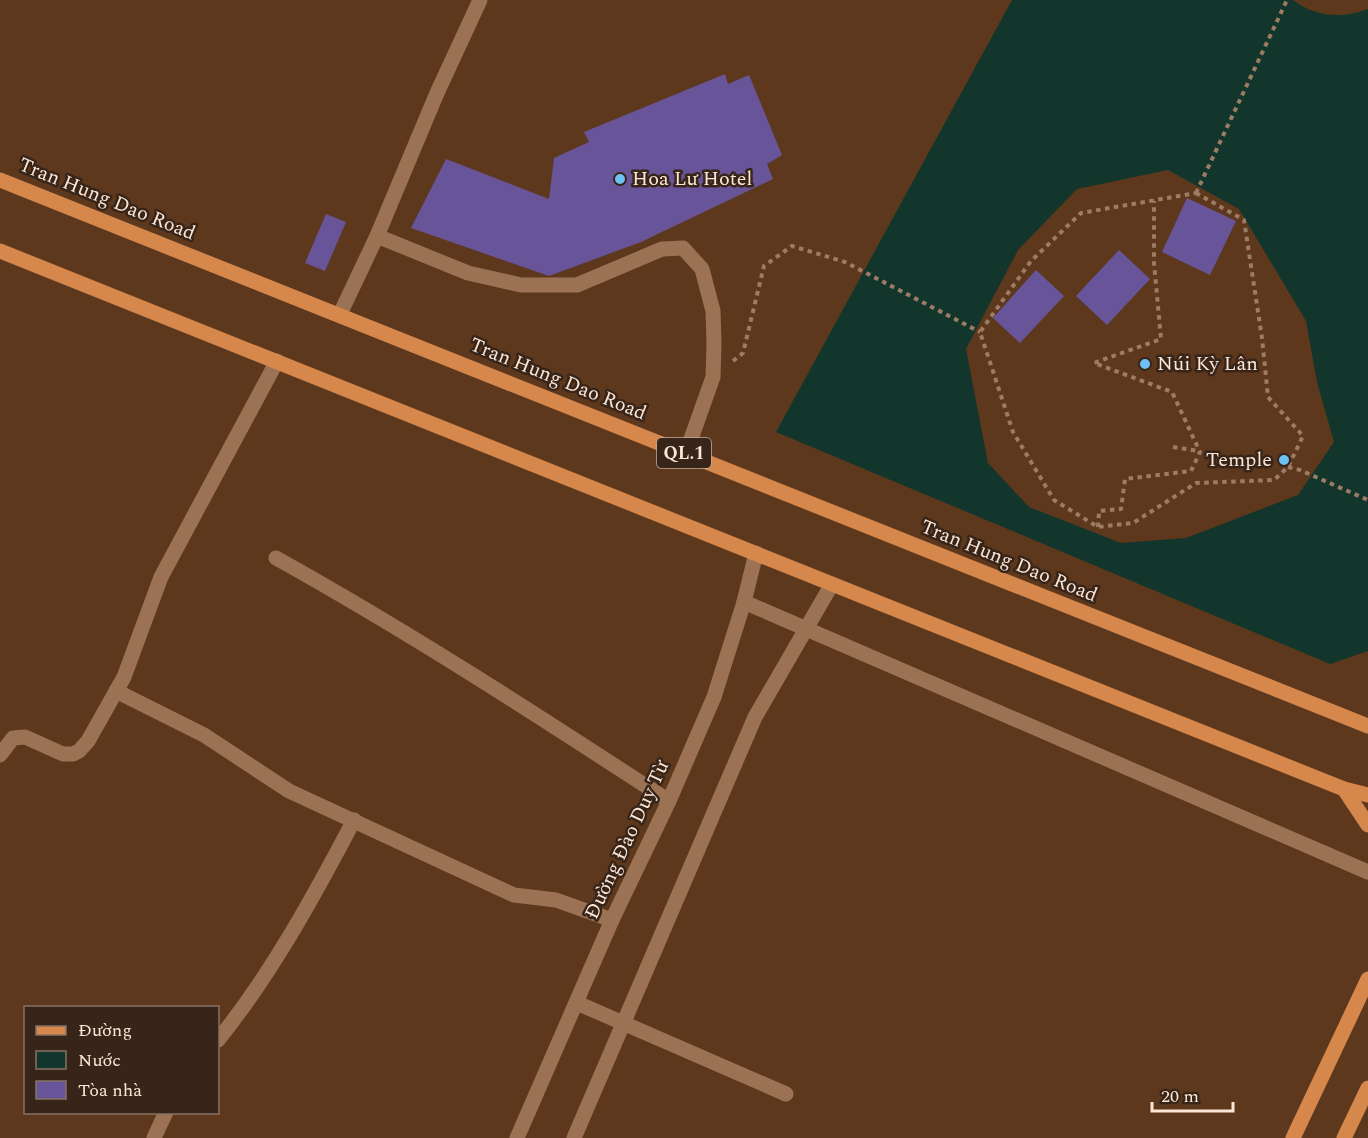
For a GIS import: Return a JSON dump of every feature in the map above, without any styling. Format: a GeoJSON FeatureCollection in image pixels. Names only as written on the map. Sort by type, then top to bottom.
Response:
{"type":"FeatureCollection","features":[{"type":"Feature","properties":{"kind":"main road","name":"Tran Hung Dao Road"},"geometry":{"type":"LineString","coordinates":[[0,180],[1368,726]]}},
{"type":"Feature","properties":{"kind":"main road"},"geometry":{"type":"LineString","coordinates":[[0,251],[1344,789],[1368,795]]}},
{"type":"Feature","properties":{"kind":"main road"},"geometry":{"type":"LineString","coordinates":[[1353,721],[1368,711]]}},
{"type":"Feature","properties":{"kind":"main road"},"geometry":{"type":"LineString","coordinates":[[1344,789],[1368,825]]}},
{"type":"Feature","properties":{"kind":"main road"},"geometry":{"type":"LineString","coordinates":[[1293,1138],[1368,979]]}},
{"type":"Feature","properties":{"kind":"main road"},"geometry":{"type":"LineString","coordinates":[[1344,1138],[1368,1088]]}},
{"type":"Feature","properties":{"kind":"street"},"geometry":{"type":"LineString","coordinates":[[340,314],[377,236],[437,93],[480,0]]}},
{"type":"Feature","properties":{"kind":"street"},"geometry":{"type":"LineString","coordinates":[[377,236],[468,273],[521,285],[576,285],[662,249],[683,248],[702,269],[713,311],[713,377],[686,453]]}},
{"type":"Feature","properties":{"kind":"street"},"geometry":{"type":"LineString","coordinates":[[0,755],[13,738],[25,737],[63,754],[73,754],[88,741],[124,677],[161,577],[276,361]]}},
{"type":"Feature","properties":{"kind":"street","name":"Đường Đào Duy Từ"},"geometry":{"type":"LineString","coordinates":[[517,1138],[612,920],[669,801],[714,697],[744,602],[756,553]]}},
{"type":"Feature","properties":{"kind":"street"},"geometry":{"type":"LineString","coordinates":[[276,558],[360,604],[669,801]]}},
{"type":"Feature","properties":{"kind":"street"},"geometry":{"type":"LineString","coordinates":[[574,1138],[755,717],[832,584]]}},
{"type":"Feature","properties":{"kind":"street"},"geometry":{"type":"LineString","coordinates":[[744,602],[1368,872]]}},
{"type":"Feature","properties":{"kind":"street"},"geometry":{"type":"LineString","coordinates":[[116,691],[204,735],[289,791],[354,819],[514,895],[556,900],[612,920]]}},
{"type":"Feature","properties":{"kind":"street"},"geometry":{"type":"LineString","coordinates":[[219,1039],[240,1012],[319,887],[354,819]]}},
{"type":"Feature","properties":{"kind":"street"},"geometry":{"type":"LineString","coordinates":[[577,1003],[786,1094]]}},
{"type":"Feature","properties":{"kind":"street"},"geometry":{"type":"LineString","coordinates":[[154,1138],[166,1114]]}},
{"type":"Feature","properties":{"kind":"path"},"geometry":{"type":"LineString","coordinates":[[1196,193],[1287,0]]}},
{"type":"Feature","properties":{"kind":"path"},"geometry":{"type":"LineString","coordinates":[[713,377],[743,353],[764,266],[792,246],[845,262],[980,332],[1013,432],[1054,501],[1098,527],[1133,523],[1196,483],[1274,480],[1288,467],[1303,436],[1268,397],[1262,338],[1244,220],[1196,193],[1081,213],[1031,261],[980,332]]}},
{"type":"Feature","properties":{"kind":"path"},"geometry":{"type":"LineString","coordinates":[[1154,201],[1154,263],[1161,339],[1095,363],[1172,392],[1200,452]]}},
{"type":"Feature","properties":{"kind":"path"},"geometry":{"type":"LineString","coordinates":[[1173,447],[1200,452]]}},
{"type":"Feature","properties":{"kind":"path"},"geometry":{"type":"LineString","coordinates":[[1098,527],[1099,511],[1121,509],[1125,479],[1191,471],[1200,452]]}},
{"type":"Feature","properties":{"kind":"path"},"geometry":{"type":"LineString","coordinates":[[1288,467],[1300,470],[1368,500]]}},
{"type":"Feature","properties":{"kind":"water"},"geometry":{"type":"Polygon","coordinates":[[[1012,0],[1293,0],[1310,10],[1329,15],[1349,14],[1368,9],[1368,651],[1330,664],[776,432],[1012,0]],[[1168,170],[1077,189],[1018,250],[966,349],[988,463],[1029,507],[1121,543],[1186,538],[1298,495],[1334,442],[1317,382],[1306,321],[1239,209],[1168,170]]]}},
{"type":"Feature","properties":{"kind":"building"},"geometry":{"type":"Polygon","coordinates":[[[725,74],[728,84],[749,75],[782,155],[767,164],[773,179],[641,242],[549,276],[411,228],[446,159],[549,199],[554,158],[589,142],[584,132],[725,74]]]}},
{"type":"Feature","properties":{"kind":"building"},"geometry":{"type":"Polygon","coordinates":[[[1187,198],[1236,221],[1210,275],[1162,252],[1187,198]]]}},
{"type":"Feature","properties":{"kind":"building"},"geometry":{"type":"Polygon","coordinates":[[[326,214],[346,222],[325,271],[305,263],[326,214]]]}},
{"type":"Feature","properties":{"kind":"building"},"geometry":{"type":"Polygon","coordinates":[[[1119,250],[1150,279],[1107,325],[1076,296],[1119,250]]]}},
{"type":"Feature","properties":{"kind":"building"},"geometry":{"type":"Polygon","coordinates":[[[1036,270],[1064,296],[1020,343],[993,318],[1036,270]]]}},
{"type":"Feature","properties":{"kind":"place","name":"Hoa Lư Hotel"},"geometry":{"type":"Point","coordinates":[620,179]}},
{"type":"Feature","properties":{"kind":"place","name":"Núi Kỳ Lân"},"geometry":{"type":"Point","coordinates":[1145,364]}},
{"type":"Feature","properties":{"kind":"place","name":"Temple"},"geometry":{"type":"Point","coordinates":[1284,460]}}]}
